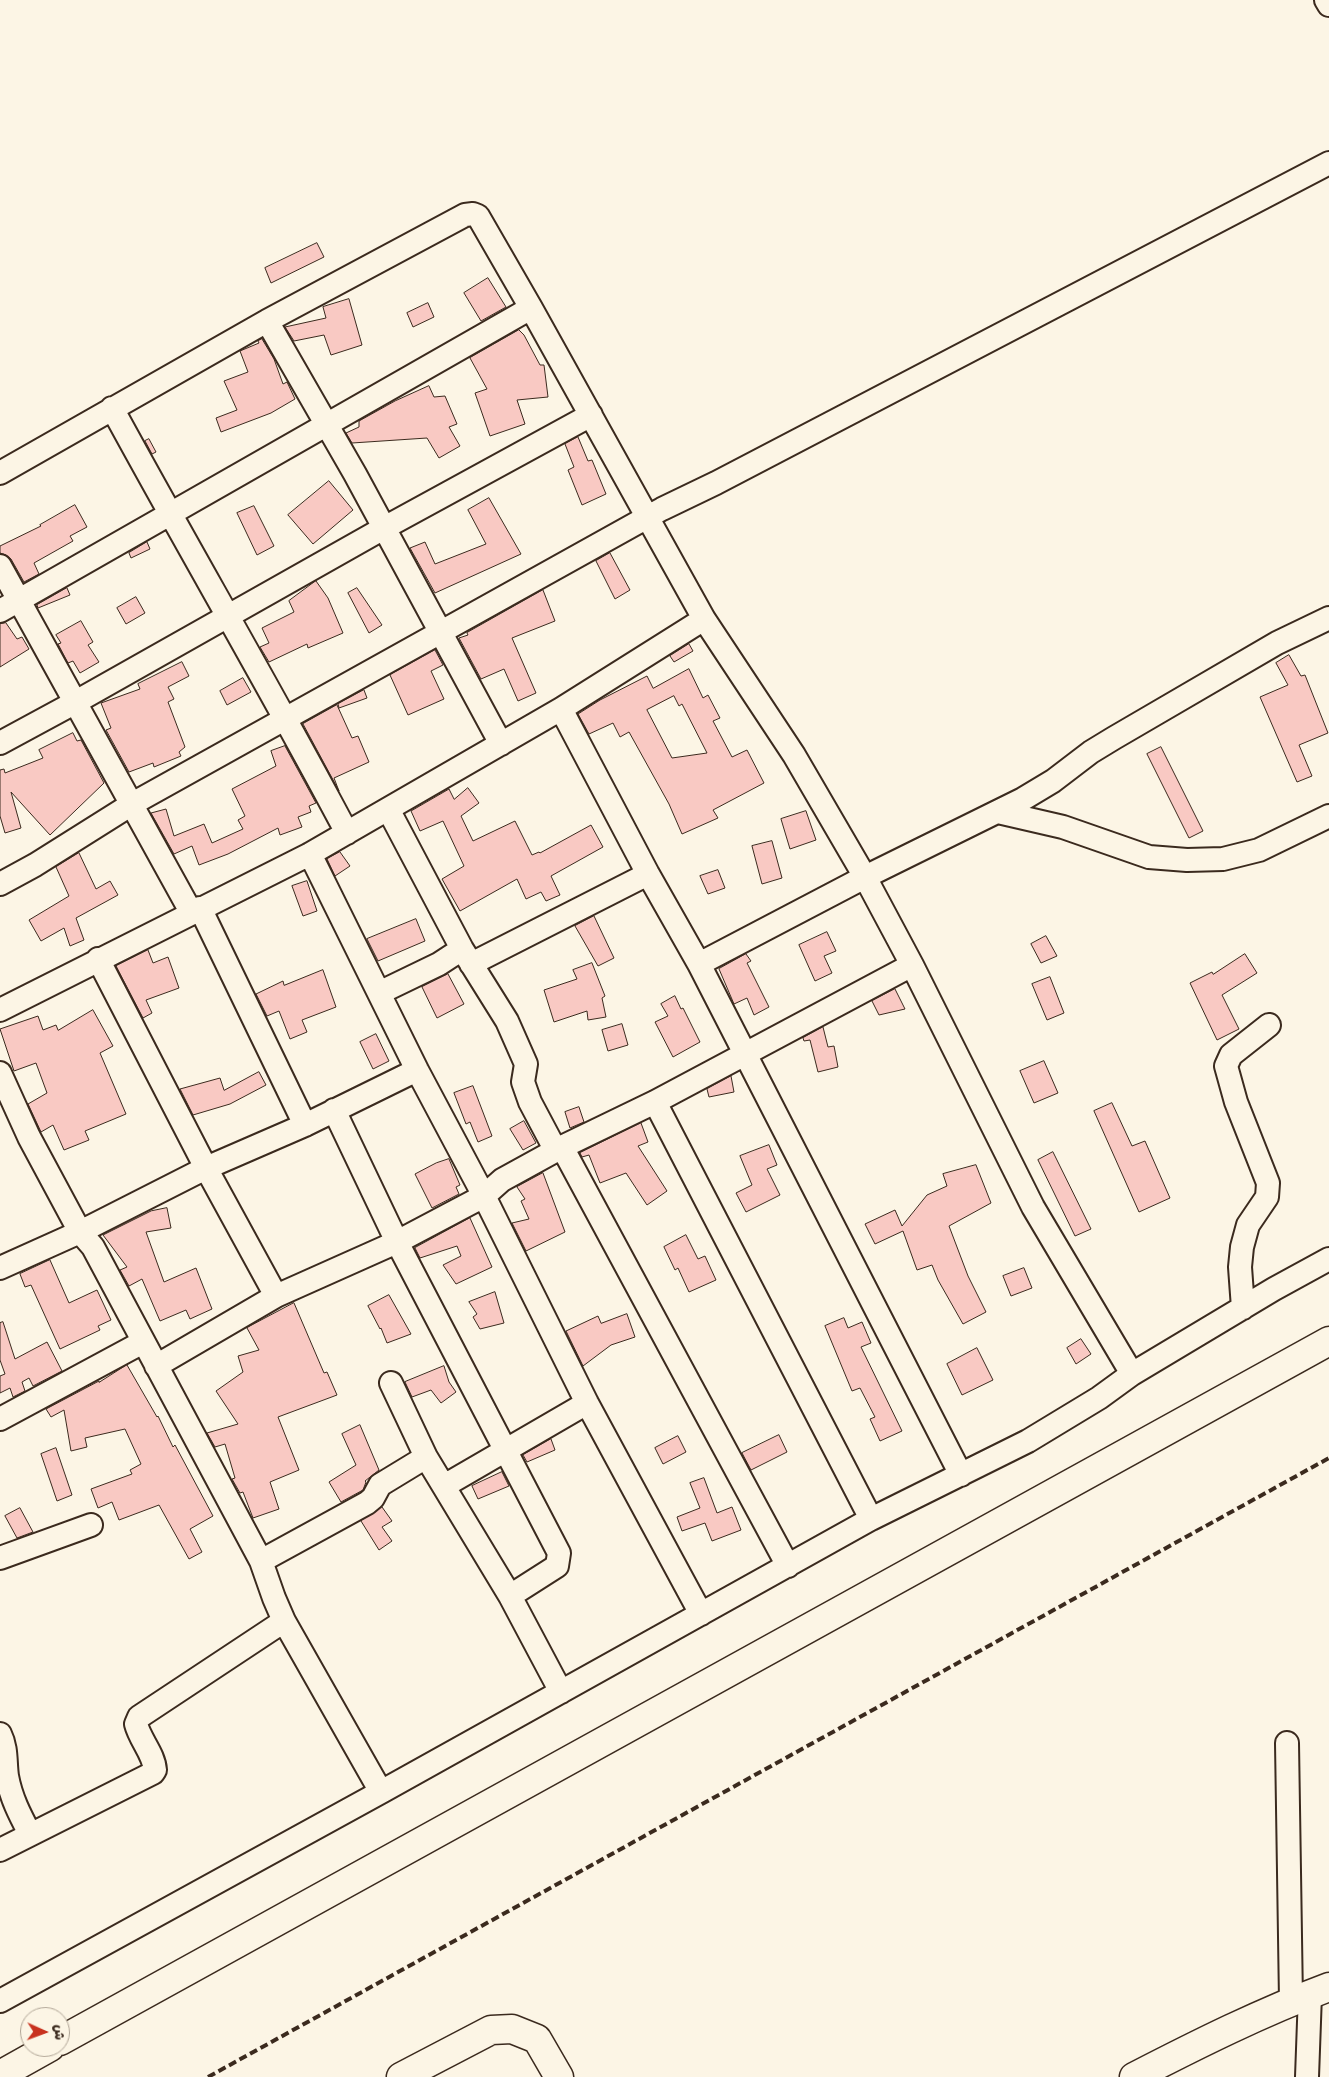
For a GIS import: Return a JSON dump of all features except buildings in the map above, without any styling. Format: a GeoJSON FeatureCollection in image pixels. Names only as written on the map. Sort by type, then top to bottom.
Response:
{"type":"FeatureCollection","features":[{"type":"Feature","properties":{"kind":"street"},"geometry":{"type":"LineString","coordinates":[[1326,0],[1329,5]]}},
{"type":"Feature","properties":{"kind":"street"},"geometry":{"type":"LineString","coordinates":[[0,884],[35,865],[132,804],[646,518],[725,479],[1329,163]]}},
{"type":"Feature","properties":{"kind":"street"},"geometry":{"type":"LineString","coordinates":[[0,473],[267,320],[465,215],[473,214],[478,216],[704,619],[794,755],[865,877],[912,965],[1033,1207],[1132,1374]]}},
{"type":"Feature","properties":{"kind":"street"},"geometry":{"type":"LineString","coordinates":[[10,606],[531,308]]}},
{"type":"Feature","properties":{"kind":"street"},"geometry":{"type":"LineString","coordinates":[[267,320],[441,631],[501,744]]}},
{"type":"Feature","properties":{"kind":"street"},"geometry":{"type":"LineString","coordinates":[[112,408],[170,515],[286,718],[347,833]]}},
{"type":"Feature","properties":{"kind":"street"},"geometry":{"type":"LineString","coordinates":[[0,743],[590,415]]}},
{"type":"Feature","properties":{"kind":"street"},"geometry":{"type":"LineString","coordinates":[[0,566],[10,606],[74,703],[196,910],[305,1124]]}},
{"type":"Feature","properties":{"kind":"street"},"geometry":{"type":"LineString","coordinates":[[699,964],[865,877],[998,812],[1053,781],[1091,752],[1114,738],[1277,643],[1329,618]]}},
{"type":"Feature","properties":{"kind":"street"},"geometry":{"type":"LineString","coordinates":[[0,1010],[310,854],[560,709],[704,619]]}},
{"type":"Feature","properties":{"kind":"street"},"geometry":{"type":"LineString","coordinates":[[560,709],[648,874],[699,964],[961,1475]]}},
{"type":"Feature","properties":{"kind":"street"},"geometry":{"type":"LineString","coordinates":[[388,808],[466,956],[507,1021],[524,1058],[526,1070],[523,1082],[530,1102],[559,1149],[788,1566]]}},
{"type":"Feature","properties":{"kind":"street"},"geometry":{"type":"LineString","coordinates":[[998,812],[1063,827],[1149,857],[1187,860],[1223,860],[1259,850],[1329,816]]}},
{"type":"Feature","properties":{"kind":"street"},"geometry":{"type":"LineString","coordinates":[[310,854],[417,1070],[484,1196],[587,1403],[701,1614]]}},
{"type":"Feature","properties":{"kind":"street"},"geometry":{"type":"LineString","coordinates":[[379,993],[439,964],[466,956],[648,874]]}},
{"type":"Feature","properties":{"kind":"street"},"geometry":{"type":"LineString","coordinates":[[98,960],[206,1168],[276,1296]]}},
{"type":"Feature","properties":{"kind":"street"},"geometry":{"type":"LineString","coordinates":[[156,1366],[276,1296],[398,1242],[484,1196],[502,1180],[559,1149],[655,1102],[912,965]]}},
{"type":"Feature","properties":{"kind":"street"},"geometry":{"type":"LineString","coordinates":[[1243,1308],[1240,1267],[1242,1247],[1248,1225],[1267,1197],[1268,1183],[1236,1102],[1226,1066],[1231,1055],[1269,1025]]}},
{"type":"Feature","properties":{"kind":"street"},"geometry":{"type":"LineString","coordinates":[[0,1268],[80,1232],[206,1168],[305,1124],[417,1070]]}},
{"type":"Feature","properties":{"kind":"street"},"geometry":{"type":"LineString","coordinates":[[0,1073],[30,1137],[80,1232],[94,1247],[261,1561],[284,1621],[382,1792]]}},
{"type":"Feature","properties":{"kind":"street"},"geometry":{"type":"LineString","coordinates":[[655,1102],[871,1519]]}},
{"type":"Feature","properties":{"kind":"street"},"geometry":{"type":"LineString","coordinates":[[334,1110],[398,1242],[559,1553],[557,1566],[510,1596]]}},
{"type":"Feature","properties":{"kind":"street"},"geometry":{"type":"LineString","coordinates":[[0,2001],[382,1792],[871,1519],[1028,1441],[1099,1398],[1132,1374],[1329,1259]]}},
{"type":"Feature","properties":{"kind":"street"},"geometry":{"type":"LineString","coordinates":[[70,2035],[1329,1341]]}},
{"type":"Feature","properties":{"kind":"street"},"geometry":{"type":"LineString","coordinates":[[0,1419],[143,1342]]}},
{"type":"Feature","properties":{"kind":"street"},"geometry":{"type":"LineString","coordinates":[[391,1384],[426,1457],[510,1596],[562,1692]]}},
{"type":"Feature","properties":{"kind":"street"},"geometry":{"type":"LineString","coordinates":[[444,1486],[587,1403]]}},
{"type":"Feature","properties":{"kind":"street"},"geometry":{"type":"LineString","coordinates":[[261,1561],[367,1503],[373,1498],[380,1485],[426,1457]]}},
{"type":"Feature","properties":{"kind":"street"},"geometry":{"type":"LineString","coordinates":[[0,1558],[91,1525]]}},
{"type":"Feature","properties":{"kind":"street"},"geometry":{"type":"LineString","coordinates":[[0,1850],[153,1773],[155,1770],[154,1764],[136,1724],[140,1717],[284,1621]]}},
{"type":"Feature","properties":{"kind":"street"},"geometry":{"type":"LineString","coordinates":[[0,1734],[5,1753],[10,1792],[15,1806],[30,1834]]}},
{"type":"Feature","properties":{"kind":"street"},"geometry":{"type":"LineString","coordinates":[[1286,1744],[1310,1994],[1307,2077]]}},
{"type":"Feature","properties":{"kind":"street"},"geometry":{"type":"LineString","coordinates":[[1134,2077],[1219,2034],[1310,1994]]}},
{"type":"Feature","properties":{"kind":"street"},"geometry":{"type":"LineString","coordinates":[[401,2077],[490,2030],[512,2029],[537,2039],[559,2077]]}},
{"type":"Feature","properties":{"kind":"street"},"geometry":{"type":"LineString","coordinates":[[0,2075],[32,2057]]}},
{"type":"Feature","properties":{"kind":"railway"},"geometry":{"type":"LineString","coordinates":[[208,2077],[1329,1458]]}}]}
